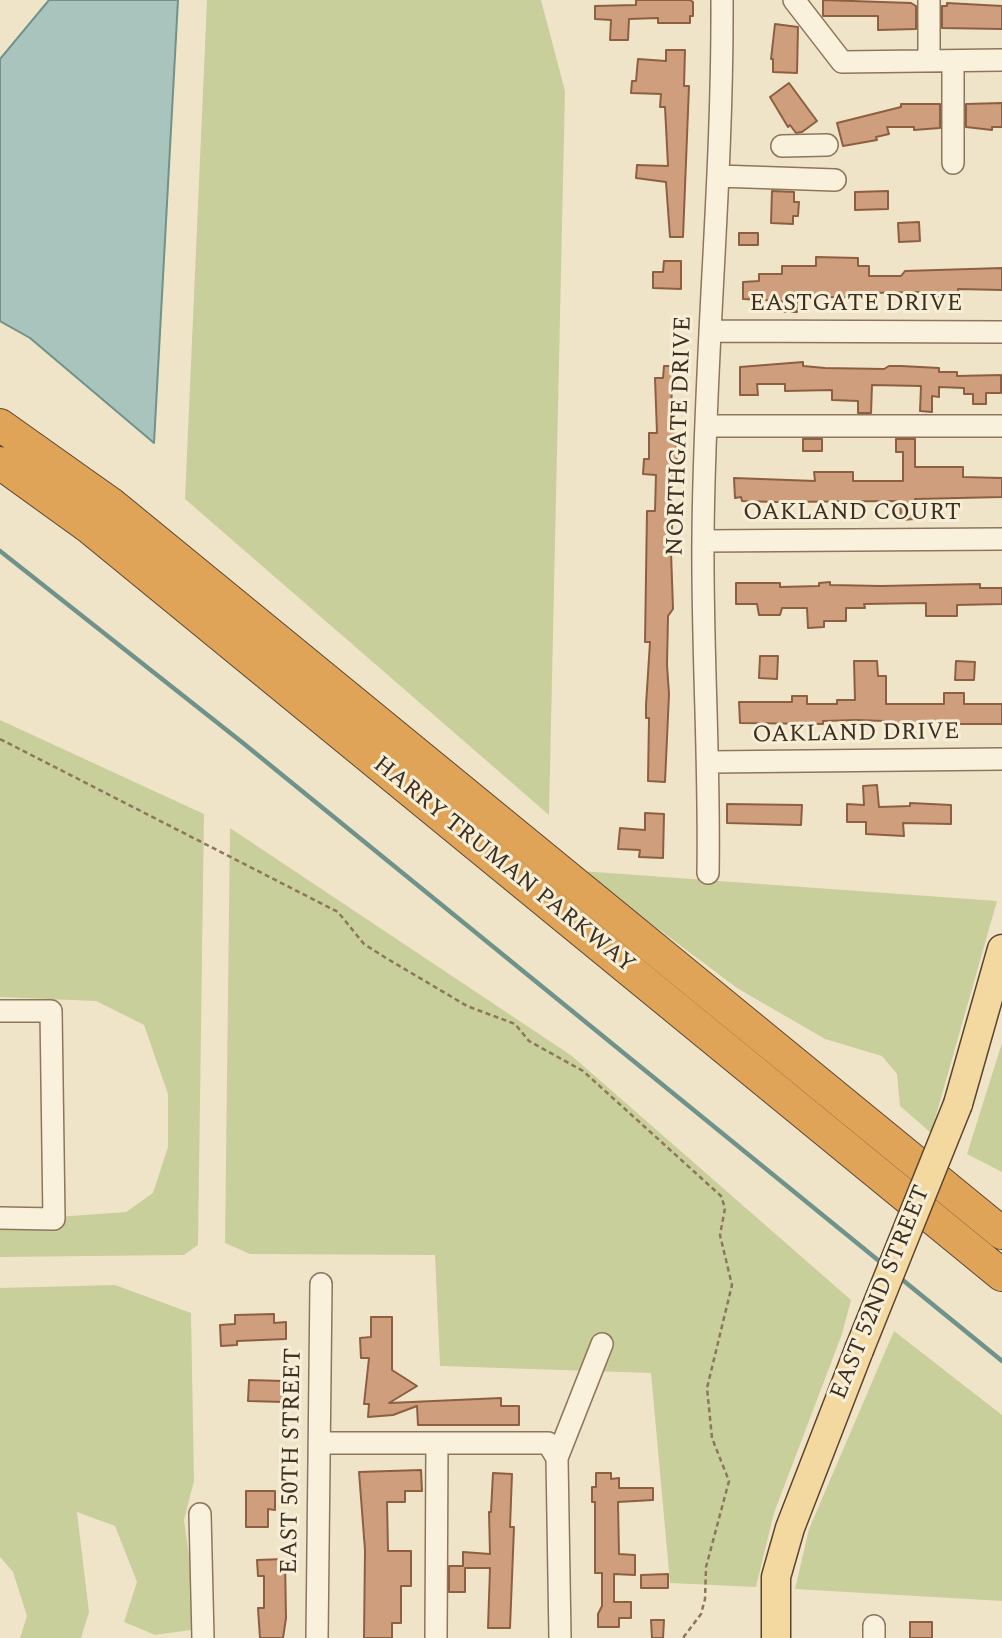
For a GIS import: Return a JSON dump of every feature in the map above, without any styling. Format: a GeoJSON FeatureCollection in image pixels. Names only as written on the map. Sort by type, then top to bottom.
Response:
{"type":"FeatureCollection","features":[{"type":"Feature","properties":{"kind":"highway"},"geometry":{"type":"LineString","coordinates":[[0,401],[64,449],[201,577]]}},
{"type":"Feature","properties":{"kind":"highway","name":"HARRY TRUMAN PARKWAY"},"geometry":{"type":"LineString","coordinates":[[0,425],[65,468],[201,577],[1002,1233]]}},
{"type":"Feature","properties":{"kind":"highway","name":"HARRY TRUMAN PARKWAY"},"geometry":{"type":"LineString","coordinates":[[0,463],[90,528],[1002,1275]]}},
{"type":"Feature","properties":{"kind":"highway"},"geometry":{"type":"LineString","coordinates":[[0,489],[40,515],[630,970]]}},
{"type":"Feature","properties":{"kind":"main road","name":"EAST 52ND STREET"},"geometry":{"type":"LineString","coordinates":[[776,1638],[776,1577],[790,1528],[958,1104],[1002,949]]}},
{"type":"Feature","properties":{"kind":"street","name":"NORTHGATE DRIVE"},"geometry":{"type":"LineString","coordinates":[[708,873],[710,762],[703,541],[710,331],[723,97],[722,0]]}},
{"type":"Feature","properties":{"kind":"street"},"geometry":{"type":"LineString","coordinates":[[794,0],[842,62],[1002,60]]}},
{"type":"Feature","properties":{"kind":"street"},"geometry":{"type":"LineString","coordinates":[[929,0],[929,61]]}},
{"type":"Feature","properties":{"kind":"street"},"geometry":{"type":"LineString","coordinates":[[953,61],[953,163]]}},
{"type":"Feature","properties":{"kind":"street"},"geometry":{"type":"LineString","coordinates":[[782,146],[827,145]]}},
{"type":"Feature","properties":{"kind":"street"},"geometry":{"type":"LineString","coordinates":[[719,176],[835,180]]}},
{"type":"Feature","properties":{"kind":"street","name":"EASTGATE DRIVE"},"geometry":{"type":"LineString","coordinates":[[710,331],[1002,332]]}},
{"type":"Feature","properties":{"kind":"street"},"geometry":{"type":"LineString","coordinates":[[707,426],[1002,426]]}},
{"type":"Feature","properties":{"kind":"street","name":"OAKLAND COURT"},"geometry":{"type":"LineString","coordinates":[[703,541],[1002,539]]}},
{"type":"Feature","properties":{"kind":"street","name":"OAKLAND DRIVE"},"geometry":{"type":"LineString","coordinates":[[710,762],[1002,759]]}},
{"type":"Feature","properties":{"kind":"street"},"geometry":{"type":"LineString","coordinates":[[0,1011],[51,1011],[54,1219],[0,1218]]}},
{"type":"Feature","properties":{"kind":"street","name":"EAST 50TH STREET"},"geometry":{"type":"LineString","coordinates":[[317,1638],[321,1284]]}},
{"type":"Feature","properties":{"kind":"street"},"geometry":{"type":"LineString","coordinates":[[560,1638],[557,1458],[602,1344]]}},
{"type":"Feature","properties":{"kind":"street"},"geometry":{"type":"LineString","coordinates":[[320,1443],[548,1443],[557,1458]]}},
{"type":"Feature","properties":{"kind":"street"},"geometry":{"type":"LineString","coordinates":[[436,1638],[437,1443]]}},
{"type":"Feature","properties":{"kind":"street"},"geometry":{"type":"LineString","coordinates":[[200,1514],[203,1638]]}},
{"type":"Feature","properties":{"kind":"path"},"geometry":{"type":"LineString","coordinates":[[0,739],[338,912],[364,944],[375,951],[467,1006],[515,1024],[529,1041],[583,1072],[721,1196],[725,1208],[720,1235],[732,1285],[707,1388],[712,1438],[729,1480],[706,1567],[705,1599],[701,1614],[683,1638]]}},
{"type":"Feature","properties":{"kind":"green space"},"geometry":{"type":"Polygon","coordinates":[[[207,0],[541,0],[565,91],[549,815],[185,499],[207,0]]]}},
{"type":"Feature","properties":{"kind":"green space"},"geometry":{"type":"Polygon","coordinates":[[[0,720],[204,814],[198,1245],[184,1255],[0,1257],[0,1221],[126,1212],[153,1193],[168,1147],[168,1094],[144,1025],[96,1001],[0,997],[0,720]]]}},
{"type":"Feature","properties":{"kind":"green space"},"geometry":{"type":"Polygon","coordinates":[[[230,828],[572,1056],[851,1300],[842,1334],[774,1513],[756,1587],[670,1583],[651,1373],[440,1366],[435,1255],[250,1254],[225,1243],[230,828]]]}},
{"type":"Feature","properties":{"kind":"green space"},"geometry":{"type":"Polygon","coordinates":[[[581,871],[997,901],[931,1133],[900,1106],[897,1074],[882,1056],[825,1039],[737,988],[581,871]]]}},
{"type":"Feature","properties":{"kind":"green space"},"geometry":{"type":"Polygon","coordinates":[[[1002,1043],[1002,1172],[967,1154],[1002,1043]]]}},
{"type":"Feature","properties":{"kind":"green space"},"geometry":{"type":"Polygon","coordinates":[[[115,1285],[191,1313],[194,1481],[184,1520],[193,1585],[191,1630],[155,1635],[124,1622],[137,1582],[115,1526],[77,1512],[89,1612],[81,1638],[20,1638],[27,1616],[13,1572],[0,1557],[0,1288],[115,1285]]]}},
{"type":"Feature","properties":{"kind":"green space"},"geometry":{"type":"Polygon","coordinates":[[[894,1331],[1002,1415],[1002,1601],[795,1589],[809,1529],[894,1331]]]}},
{"type":"Feature","properties":{"kind":"water"},"geometry":{"type":"Polygon","coordinates":[[[49,0],[178,0],[154,443],[30,338],[0,321],[0,59],[49,0]]]}},
{"type":"Feature","properties":{"kind":"building"},"geometry":{"type":"Polygon","coordinates":[[[636,0],[690,0],[693,2],[693,16],[690,16],[690,23],[658,23],[658,18],[629,19],[628,40],[610,40],[611,20],[595,19],[595,6],[636,5],[636,0]]]}},
{"type":"Feature","properties":{"kind":"building"},"geometry":{"type":"Polygon","coordinates":[[[823,0],[911,3],[916,6],[916,29],[878,30],[878,16],[823,16],[823,0]]]}},
{"type":"Feature","properties":{"kind":"building"},"geometry":{"type":"Polygon","coordinates":[[[947,3],[1002,6],[1002,29],[942,28],[942,6],[947,6],[947,3]]]}},
{"type":"Feature","properties":{"kind":"building"},"geometry":{"type":"Polygon","coordinates":[[[775,24],[798,27],[797,73],[773,72],[771,59],[775,24]]]}},
{"type":"Feature","properties":{"kind":"building"},"geometry":{"type":"Polygon","coordinates":[[[666,50],[685,50],[684,86],[689,86],[683,237],[670,237],[666,182],[636,178],[637,165],[668,166],[665,107],[660,107],[661,94],[631,93],[632,81],[636,81],[638,59],[666,61],[666,50]]]}},
{"type":"Feature","properties":{"kind":"building"},"geometry":{"type":"Polygon","coordinates":[[[789,83],[817,121],[802,132],[796,133],[790,125],[788,127],[770,97],[789,83]]]}},
{"type":"Feature","properties":{"kind":"building"},"geometry":{"type":"Polygon","coordinates":[[[1002,103],[1002,127],[992,127],[992,130],[966,127],[966,104],[1002,103]]]}},
{"type":"Feature","properties":{"kind":"building"},"geometry":{"type":"Polygon","coordinates":[[[901,104],[940,104],[940,128],[914,130],[914,127],[887,127],[889,134],[876,137],[877,140],[843,146],[837,123],[901,107],[901,104]]]}},
{"type":"Feature","properties":{"kind":"building"},"geometry":{"type":"Polygon","coordinates":[[[772,191],[794,192],[794,202],[799,202],[798,216],[793,216],[793,224],[771,223],[772,191]]]}},
{"type":"Feature","properties":{"kind":"building"},"geometry":{"type":"Polygon","coordinates":[[[888,191],[888,209],[855,210],[855,192],[888,191]]]}},
{"type":"Feature","properties":{"kind":"building"},"geometry":{"type":"Polygon","coordinates":[[[919,222],[920,241],[899,242],[898,223],[919,222]]]}},
{"type":"Feature","properties":{"kind":"building"},"geometry":{"type":"Polygon","coordinates":[[[739,233],[758,233],[758,245],[739,245],[739,233]]]}},
{"type":"Feature","properties":{"kind":"building"},"geometry":{"type":"Polygon","coordinates":[[[816,257],[858,258],[858,266],[869,266],[869,276],[901,276],[905,271],[1002,268],[1002,290],[958,289],[958,294],[932,297],[924,292],[869,293],[860,294],[859,298],[797,296],[797,312],[783,312],[783,301],[743,299],[743,282],[759,281],[759,274],[782,274],[782,266],[816,266],[816,257]]]}},
{"type":"Feature","properties":{"kind":"building"},"geometry":{"type":"Polygon","coordinates":[[[664,261],[681,261],[681,289],[653,288],[653,272],[663,272],[664,261]]]}},
{"type":"Feature","properties":{"kind":"building"},"geometry":{"type":"Polygon","coordinates":[[[803,362],[803,366],[825,368],[884,369],[901,366],[939,368],[939,372],[957,372],[957,376],[1001,375],[1001,393],[986,393],[986,404],[973,404],[973,394],[964,394],[964,388],[939,387],[939,397],[932,396],[932,412],[920,411],[921,386],[872,385],[871,413],[858,413],[858,401],[832,400],[832,390],[785,391],[785,384],[757,384],[758,395],[740,395],[740,367],[803,362]]]}},
{"type":"Feature","properties":{"kind":"building"},"geometry":{"type":"Polygon","coordinates":[[[664,366],[677,366],[676,383],[672,383],[671,415],[675,415],[677,477],[674,477],[671,552],[673,609],[668,616],[669,694],[665,782],[648,781],[649,718],[646,718],[646,705],[650,642],[645,642],[647,511],[655,511],[656,475],[643,474],[644,459],[649,459],[649,433],[657,433],[655,378],[663,378],[664,366]]]}},
{"type":"Feature","properties":{"kind":"building"},"geometry":{"type":"Polygon","coordinates":[[[803,439],[822,439],[822,451],[803,451],[803,439]]]}},
{"type":"Feature","properties":{"kind":"building"},"geometry":{"type":"Polygon","coordinates":[[[896,439],[915,439],[915,467],[963,467],[963,477],[1002,478],[1002,497],[915,499],[915,519],[901,520],[900,501],[775,502],[742,501],[741,497],[735,498],[734,478],[815,481],[814,472],[853,472],[853,481],[903,481],[903,452],[896,452],[896,439]]]}},
{"type":"Feature","properties":{"kind":"building"},"geometry":{"type":"Polygon","coordinates":[[[830,582],[830,585],[881,586],[980,584],[980,588],[1002,588],[1002,604],[957,605],[957,616],[926,616],[926,603],[864,604],[865,608],[846,608],[846,621],[824,621],[824,627],[808,628],[807,608],[782,608],[780,615],[759,615],[757,604],[736,604],[736,583],[780,583],[780,587],[819,586],[819,583],[830,582]]]}},
{"type":"Feature","properties":{"kind":"building"},"geometry":{"type":"Polygon","coordinates":[[[760,656],[778,656],[777,679],[759,678],[760,656]]]}},
{"type":"Feature","properties":{"kind":"building"},"geometry":{"type":"Polygon","coordinates":[[[854,661],[877,661],[878,676],[886,676],[886,704],[944,704],[944,693],[964,693],[964,704],[1002,704],[1002,724],[884,724],[884,721],[857,720],[823,721],[823,724],[740,723],[739,702],[792,702],[792,696],[807,696],[807,704],[837,704],[837,700],[855,700],[854,661]]]}},
{"type":"Feature","properties":{"kind":"building"},"geometry":{"type":"Polygon","coordinates":[[[956,661],[975,662],[974,680],[955,680],[956,661]]]}},
{"type":"Feature","properties":{"kind":"building"},"geometry":{"type":"Polygon","coordinates":[[[877,785],[879,807],[910,806],[910,803],[951,805],[951,824],[903,823],[904,836],[866,834],[866,822],[847,822],[847,804],[864,805],[863,786],[877,785]]]}},
{"type":"Feature","properties":{"kind":"building"},"geometry":{"type":"Polygon","coordinates":[[[727,804],[802,805],[801,825],[727,823],[727,804]]]}},
{"type":"Feature","properties":{"kind":"building"},"geometry":{"type":"Polygon","coordinates":[[[645,813],[664,814],[663,858],[639,857],[640,850],[618,849],[620,828],[645,830],[645,813]]]}},
{"type":"Feature","properties":{"kind":"building"},"geometry":{"type":"Polygon","coordinates":[[[274,1314],[274,1323],[286,1322],[286,1339],[237,1341],[237,1345],[221,1346],[220,1325],[235,1324],[235,1315],[274,1314]]]}},
{"type":"Feature","properties":{"kind":"building"},"geometry":{"type":"Polygon","coordinates":[[[371,1317],[392,1317],[392,1370],[417,1386],[389,1403],[501,1398],[501,1406],[519,1406],[519,1425],[418,1425],[417,1406],[393,1415],[368,1417],[369,1404],[364,1404],[369,1358],[361,1358],[360,1338],[371,1337],[371,1317]]]}},
{"type":"Feature","properties":{"kind":"building"},"geometry":{"type":"Polygon","coordinates":[[[249,1380],[284,1381],[283,1402],[248,1401],[249,1380]]]}},
{"type":"Feature","properties":{"kind":"building"},"geometry":{"type":"Polygon","coordinates":[[[421,1470],[422,1491],[405,1491],[405,1502],[387,1502],[388,1551],[411,1551],[411,1586],[401,1586],[401,1623],[392,1623],[392,1638],[364,1638],[365,1550],[359,1472],[421,1470]]]}},
{"type":"Feature","properties":{"kind":"building"},"geometry":{"type":"Polygon","coordinates":[[[493,1473],[512,1474],[510,1527],[514,1527],[510,1628],[488,1628],[490,1568],[465,1568],[465,1592],[449,1592],[449,1566],[463,1566],[463,1552],[490,1554],[489,1512],[493,1473]]]}},
{"type":"Feature","properties":{"kind":"building"},"geometry":{"type":"Polygon","coordinates":[[[596,1473],[611,1473],[611,1479],[619,1478],[619,1488],[653,1488],[653,1500],[618,1502],[619,1554],[635,1555],[635,1575],[614,1574],[614,1602],[631,1602],[631,1618],[619,1618],[619,1627],[598,1627],[598,1614],[602,1606],[602,1573],[595,1573],[595,1502],[592,1502],[592,1487],[596,1487],[596,1473]]]}},
{"type":"Feature","properties":{"kind":"building"},"geometry":{"type":"Polygon","coordinates":[[[246,1491],[275,1491],[275,1510],[268,1509],[268,1527],[246,1527],[246,1491]]]}},
{"type":"Feature","properties":{"kind":"building"},"geometry":{"type":"Polygon","coordinates":[[[285,1559],[286,1618],[283,1638],[260,1638],[258,1608],[264,1608],[264,1576],[258,1576],[257,1560],[285,1559]]]}},
{"type":"Feature","properties":{"kind":"building"},"geometry":{"type":"Polygon","coordinates":[[[668,1574],[668,1588],[641,1588],[641,1575],[668,1574]]]}},
{"type":"Feature","properties":{"kind":"building"},"geometry":{"type":"Polygon","coordinates":[[[651,1620],[664,1620],[663,1638],[652,1638],[651,1620]]]}},
{"type":"Feature","properties":{"kind":"building"},"geometry":{"type":"Polygon","coordinates":[[[910,1622],[932,1622],[932,1638],[910,1638],[910,1622]]]}},
{"type":"Feature","properties":{"kind":"waterway"},"geometry":{"type":"LineString","coordinates":[[0,551],[243,743],[884,1265]]}},
{"type":"Feature","properties":{"kind":"waterway"},"geometry":{"type":"LineString","coordinates":[[899,1277],[1002,1361]]}}]}
